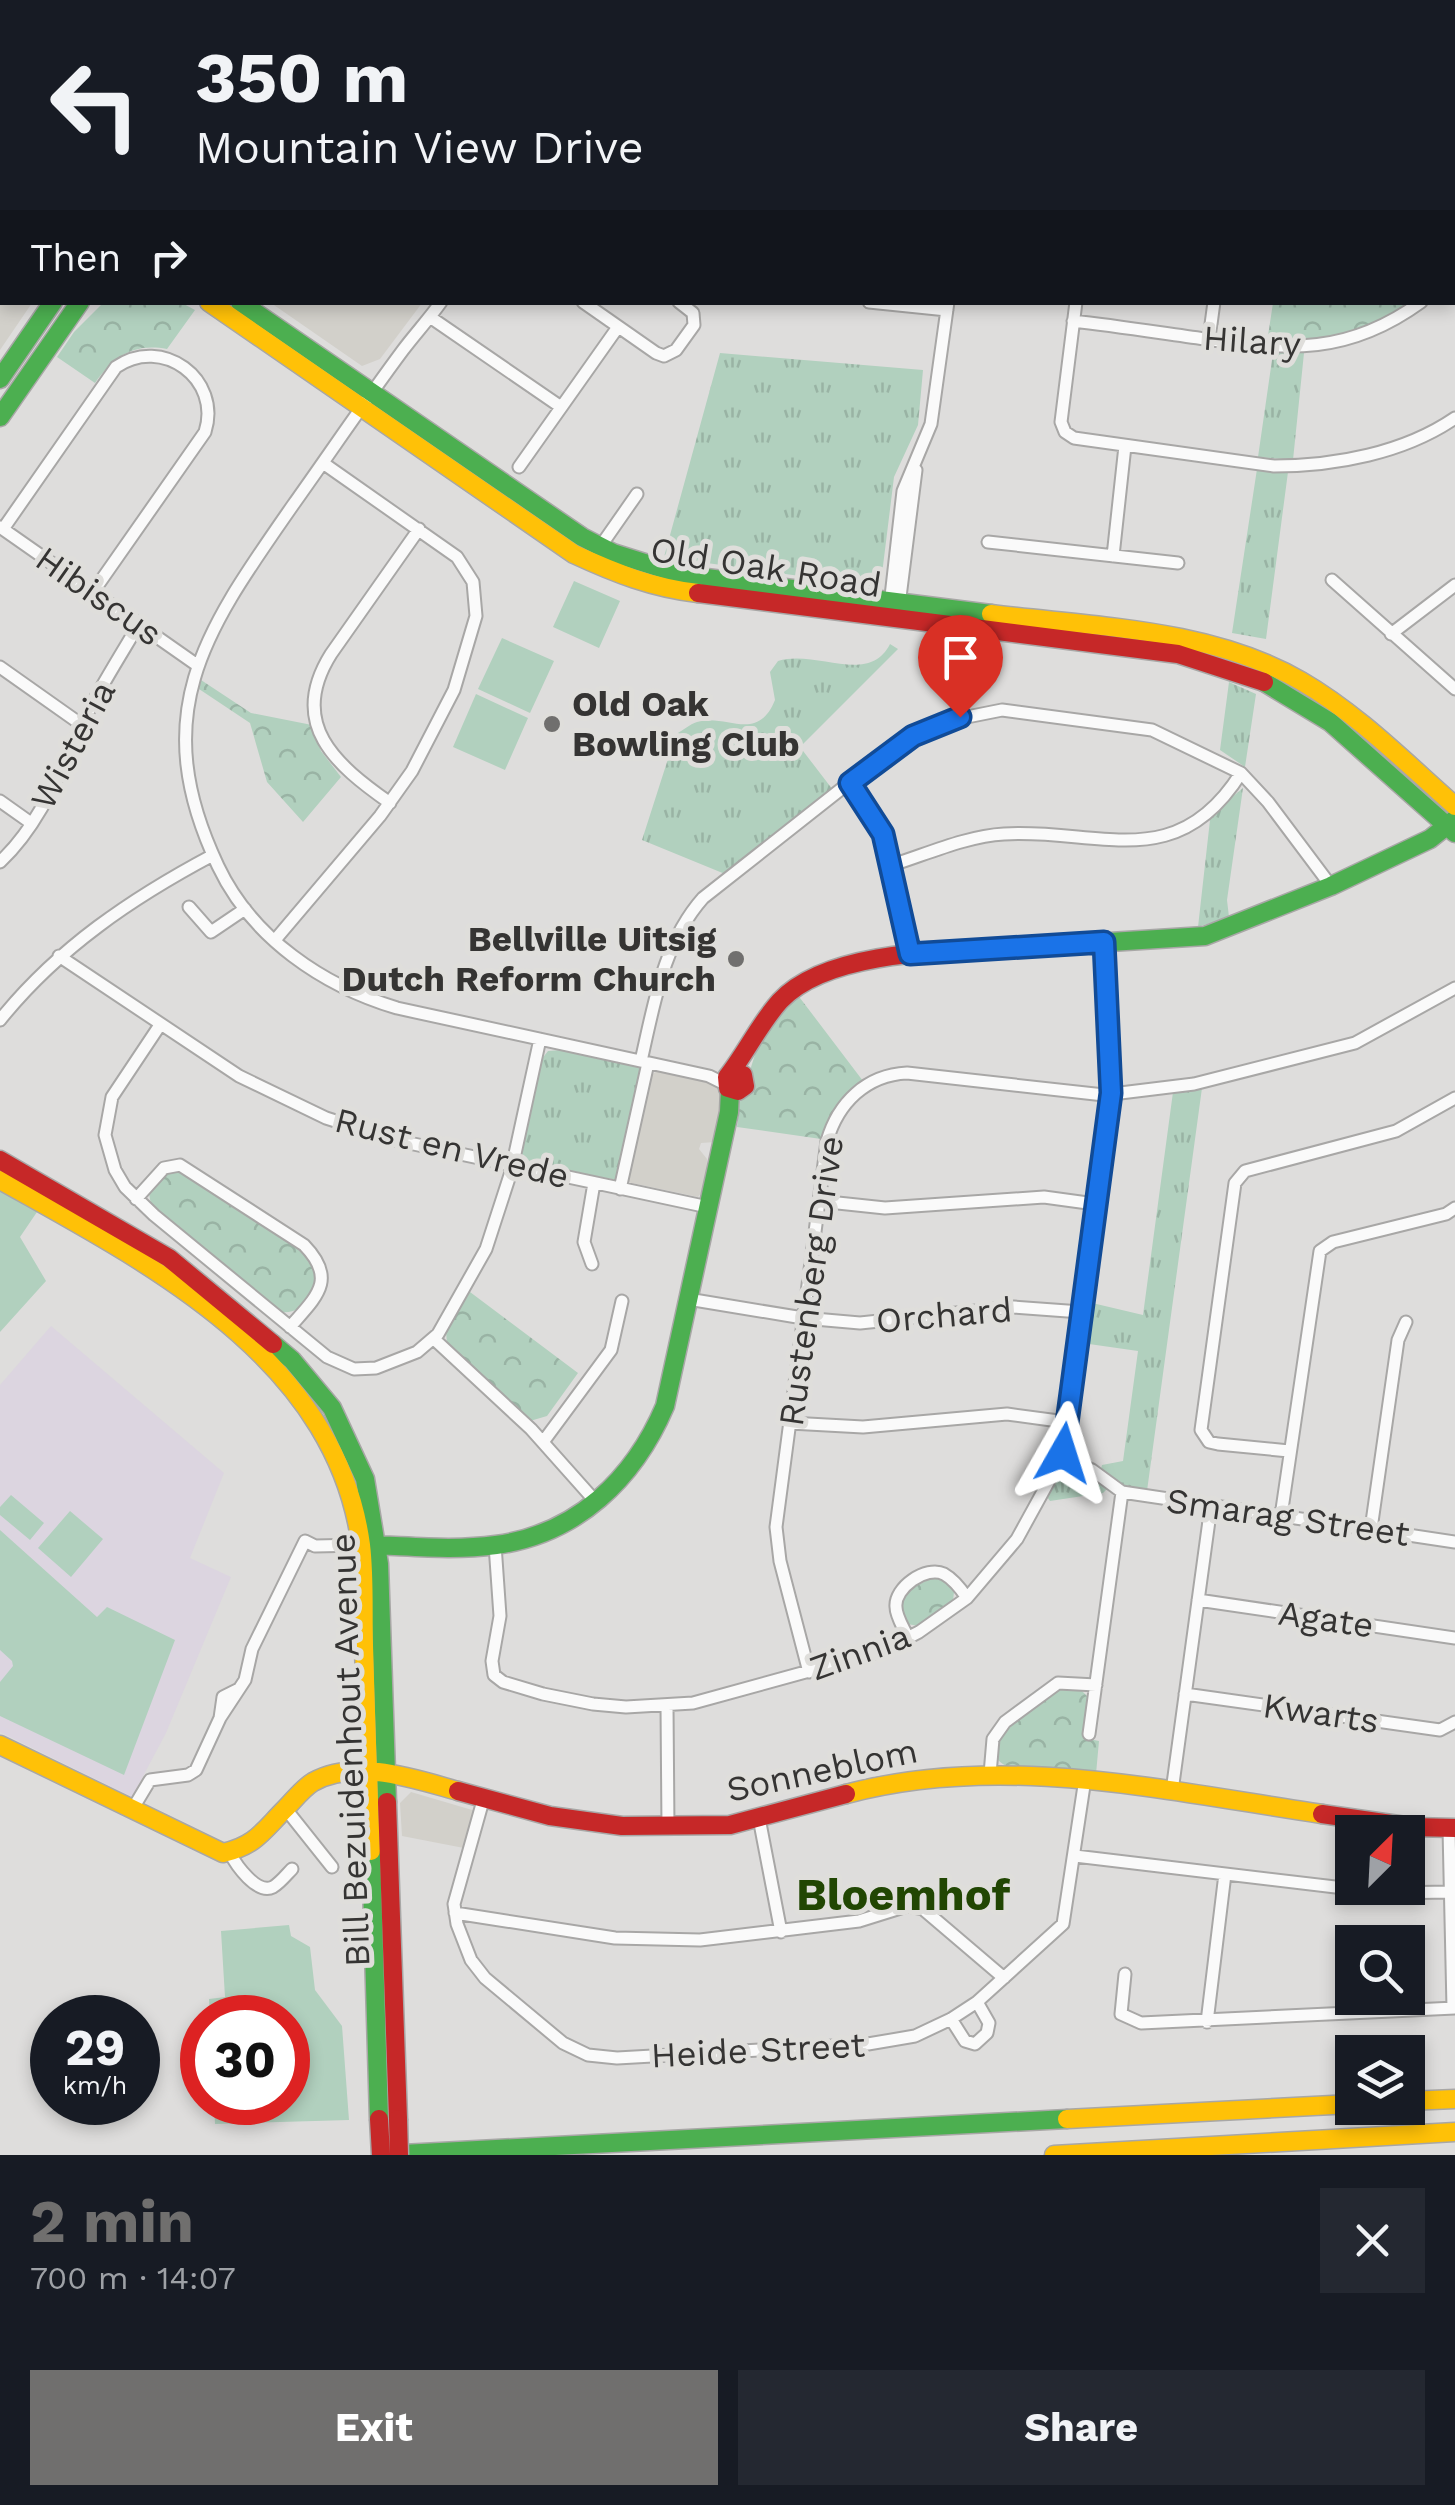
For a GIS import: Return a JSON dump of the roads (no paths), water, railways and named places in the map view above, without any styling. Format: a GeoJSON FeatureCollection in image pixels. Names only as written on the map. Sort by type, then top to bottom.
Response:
{"type":"FeatureCollection","features":[{"type":"Feature","properties":{"kind":"main road"},"geometry":{"type":"LineString","coordinates":[[0,380],[52,305]]}},
{"type":"Feature","properties":{"kind":"main road"},"geometry":{"type":"LineString","coordinates":[[0,417],[78,305]]}},
{"type":"Feature","properties":{"kind":"main road","name":"Old Oak Road"},"geometry":{"type":"LineString","coordinates":[[214,305],[600,547],[683,575],[1178,654],[1251,674],[1324,714],[1451,815]]}},
{"type":"Feature","properties":{"kind":"main road","name":"Old Oak Road"},"geometry":{"type":"LineString","coordinates":[[244,305],[574,554],[622,576],[664,589],[894,611]]}},
{"type":"Feature","properties":{"kind":"main road"},"geometry":{"type":"LineString","coordinates":[[369,1545],[495,1545],[546,1532],[596,1502],[636,1462],[660,1422],[734,1082],[746,1054],[778,1003],[810,978],[842,965],[910,954],[1177,938],[1422,843],[1451,815]]}},
{"type":"Feature","properties":{"kind":"main road","name":"Bill Bezuidenhout Avenue"},"geometry":{"type":"LineString","coordinates":[[0,1160],[169,1258],[292,1360],[332,1408],[348,1436],[365,1479],[388,2119],[399,2155]]}},
{"type":"Feature","properties":{"kind":"main road","name":"Bill Bezuidenhout Avenue"},"geometry":{"type":"LineString","coordinates":[[0,1180],[176,1283],[283,1375],[330,1443],[369,1545]]}},
{"type":"Feature","properties":{"kind":"main road"},"geometry":{"type":"LineString","coordinates":[[0,1746],[211,1849],[230,1853],[247,1847],[317,1780],[376,1772]]}},
{"type":"Feature","properties":{"kind":"main road","name":"Sonneblom"},"geometry":{"type":"LineString","coordinates":[[376,1772],[587,1822],[668,1828],[730,1825],[869,1787],[922,1778],[990,1774],[1085,1779],[1412,1827],[1452,1829]]}},
{"type":"Feature","properties":{"kind":"main road"},"geometry":{"type":"LineString","coordinates":[[1425,2100],[1450,2099]]}},
{"type":"Feature","properties":{"kind":"main road"},"geometry":{"type":"LineString","coordinates":[[378,2155],[1335,2105]]}},
{"type":"Feature","properties":{"kind":"main road","name":"Bill Bezuidenhout Avenue"},"geometry":{"type":"LineString","coordinates":[[378,2155],[388,2119]]}},
{"type":"Feature","properties":{"kind":"main road"},"geometry":{"type":"LineString","coordinates":[[1054,2155],[1455,2132]]}},
{"type":"Feature","properties":{"kind":"main road"},"geometry":{"type":"LineString","coordinates":[[1282,2143],[1342,2146],[1455,2142]]}},
{"type":"Feature","properties":{"kind":"street"},"geometry":{"type":"LineString","coordinates":[[439,305],[323,462],[211,630],[197,665],[187,726],[193,803],[226,882],[245,909],[275,940],[320,975],[365,998],[397,1008],[734,1082]]}},
{"type":"Feature","properties":{"kind":"street"},"geometry":{"type":"LineString","coordinates":[[588,305],[664,356],[673,353],[694,325],[693,313],[683,305]]}},
{"type":"Feature","properties":{"kind":"street"},"geometry":{"type":"LineString","coordinates":[[1076,305],[1062,428],[1074,438],[1274,466],[1303,466],[1399,446],[1453,423]]}},
{"type":"Feature","properties":{"kind":"street"},"geometry":{"type":"LineString","coordinates":[[1209,339],[1214,305]]}},
{"type":"Feature","properties":{"kind":"street","name":"Hilary"},"geometry":{"type":"LineString","coordinates":[[1074,320],[1288,348],[1322,346],[1380,328],[1416,305]]}},
{"type":"Feature","properties":{"kind":"street"},"geometry":{"type":"LineString","coordinates":[[894,611],[903,491],[918,460],[936,401],[947,306]]}},
{"type":"Feature","properties":{"kind":"street"},"geometry":{"type":"LineString","coordinates":[[430,317],[561,407]]}},
{"type":"Feature","properties":{"kind":"street"},"geometry":{"type":"LineString","coordinates":[[519,467],[618,326]]}},
{"type":"Feature","properties":{"kind":"street"},"geometry":{"type":"LineString","coordinates":[[2,528],[116,367],[131,358],[148,355],[181,364],[204,390],[209,416],[205,432],[94,592]]}},
{"type":"Feature","properties":{"kind":"street"},"geometry":{"type":"LineString","coordinates":[[1113,556],[1125,446]]}},
{"type":"Feature","properties":{"kind":"street"},"geometry":{"type":"LineString","coordinates":[[275,940],[390,803],[412,770],[445,710],[467,654],[476,616],[476,590],[464,564],[450,550],[323,462]]}},
{"type":"Feature","properties":{"kind":"street"},"geometry":{"type":"LineString","coordinates":[[600,547],[637,494]]}},
{"type":"Feature","properties":{"kind":"street","name":"Hibiscus"},"geometry":{"type":"LineString","coordinates":[[2,528],[197,665]]}},
{"type":"Feature","properties":{"kind":"street"},"geometry":{"type":"LineString","coordinates":[[390,803],[344,769],[330,753],[318,724],[316,692],[331,654],[419,529]]}},
{"type":"Feature","properties":{"kind":"street"},"geometry":{"type":"LineString","coordinates":[[988,542],[1178,562]]}},
{"type":"Feature","properties":{"kind":"street"},"geometry":{"type":"LineString","coordinates":[[1332,580],[1455,689]]}},
{"type":"Feature","properties":{"kind":"street"},"geometry":{"type":"LineString","coordinates":[[1392,634],[1455,585]]}},
{"type":"Feature","properties":{"kind":"street","name":"Wisteria"},"geometry":{"type":"LineString","coordinates":[[0,862],[31,823],[60,775],[82,725],[139,624]]}},
{"type":"Feature","properties":{"kind":"street"},"geometry":{"type":"LineString","coordinates":[[0,667],[82,725]]}},
{"type":"Feature","properties":{"kind":"street"},"geometry":{"type":"LineString","coordinates":[[620,1189],[661,975],[692,912],[717,887],[897,746],[930,728],[960,717],[1002,710],[1145,728],[1217,758],[1241,773],[1328,881]]}},
{"type":"Feature","properties":{"kind":"street"},"geometry":{"type":"LineString","coordinates":[[892,865],[1000,834],[1130,842],[1160,838],[1198,820],[1241,773]]}},
{"type":"Feature","properties":{"kind":"street"},"geometry":{"type":"LineString","coordinates":[[850,783],[879,824],[892,865],[910,954]]}},
{"type":"Feature","properties":{"kind":"street"},"geometry":{"type":"LineString","coordinates":[[0,801],[31,823]]}},
{"type":"Feature","properties":{"kind":"street"},"geometry":{"type":"LineString","coordinates":[[0,1020],[60,956],[158,885],[213,855]]}},
{"type":"Feature","properties":{"kind":"street"},"geometry":{"type":"LineString","coordinates":[[189,907],[211,932],[245,909]]}},
{"type":"Feature","properties":{"kind":"street","name":"Zinnia"},"geometry":{"type":"LineString","coordinates":[[495,1545],[500,1616],[492,1668],[498,1678],[551,1696],[593,1704],[667,1706],[711,1700],[882,1650],[908,1638],[967,1598],[1017,1539],[1062,1457],[1111,1093],[1104,942]]}},
{"type":"Feature","properties":{"kind":"street","name":"Rust en Vrede"},"geometry":{"type":"LineString","coordinates":[[60,956],[260,1088],[326,1118],[396,1140],[708,1207]]}},
{"type":"Feature","properties":{"kind":"street","name":"Rustenberg Drive"},"geometry":{"type":"LineString","coordinates":[[809,1672],[776,1536],[827,1141],[834,1121],[851,1097],[878,1080],[907,1074],[1111,1093],[1194,1084],[1356,1043],[1455,988]]}},
{"type":"Feature","properties":{"kind":"street"},"geometry":{"type":"LineString","coordinates":[[160,1025],[112,1096],[105,1135],[115,1170],[136,1199],[327,1357],[354,1369],[383,1366],[417,1352],[434,1339],[482,1260],[512,1165],[540,1039]]}},
{"type":"Feature","properties":{"kind":"street"},"geometry":{"type":"LineString","coordinates":[[1290,1451],[1209,1442],[1201,1430],[1235,1183],[1245,1171],[1396,1131],[1455,1098]]}},
{"type":"Feature","properties":{"kind":"street"},"geometry":{"type":"LineString","coordinates":[[136,1199],[164,1168],[180,1165],[304,1244],[320,1265],[322,1282],[317,1296],[290,1326]]}},
{"type":"Feature","properties":{"kind":"street"},"geometry":{"type":"LineString","coordinates":[[592,1264],[584,1242],[594,1183]]}},
{"type":"Feature","properties":{"kind":"street"},"geometry":{"type":"LineString","coordinates":[[818,1201],[885,1208],[1044,1197],[1096,1204]]}},
{"type":"Feature","properties":{"kind":"street"},"geometry":{"type":"LineString","coordinates":[[1281,1516],[1320,1251],[1333,1242],[1455,1208]]}},
{"type":"Feature","properties":{"kind":"street","name":"Orchard"},"geometry":{"type":"LineString","coordinates":[[688,1299],[860,1323],[1014,1308],[1081,1312]]}},
{"type":"Feature","properties":{"kind":"street"},"geometry":{"type":"LineString","coordinates":[[543,1442],[611,1350],[622,1301]]}},
{"type":"Feature","properties":{"kind":"street"},"geometry":{"type":"LineString","coordinates":[[1371,1529],[1398,1340],[1406,1322]]}},
{"type":"Feature","properties":{"kind":"street"},"geometry":{"type":"LineString","coordinates":[[434,1339],[543,1442],[596,1502]]}},
{"type":"Feature","properties":{"kind":"street"},"geometry":{"type":"LineString","coordinates":[[790,1423],[863,1427],[1007,1414],[1066,1422]]}},
{"type":"Feature","properties":{"kind":"street"},"geometry":{"type":"LineString","coordinates":[[1062,1457],[1100,1475],[1122,1492],[1089,1734]]}},
{"type":"Feature","properties":{"kind":"street","name":"Smarag Street"},"geometry":{"type":"LineString","coordinates":[[1122,1492],[1455,1542]]}},
{"type":"Feature","properties":{"kind":"street"},"geometry":{"type":"LineString","coordinates":[[1172,1792],[1211,1506]]}},
{"type":"Feature","properties":{"kind":"street"},"geometry":{"type":"LineString","coordinates":[[132,1810],[150,1780],[188,1775],[196,1770],[220,1718],[248,1675],[252,1648],[305,1542],[315,1546],[369,1545]]}},
{"type":"Feature","properties":{"kind":"street"},"geometry":{"type":"LineString","coordinates":[[908,1638],[896,1605],[903,1588],[928,1573],[939,1572],[950,1578],[967,1598]]}},
{"type":"Feature","properties":{"kind":"street","name":"Agate"},"geometry":{"type":"LineString","coordinates":[[1198,1600],[1455,1638]]}},
{"type":"Feature","properties":{"kind":"street"},"geometry":{"type":"LineString","coordinates":[[990,1774],[991,1744],[1005,1722],[1058,1682],[1096,1685]]}},
{"type":"Feature","properties":{"kind":"street","name":"Kwarts"},"geometry":{"type":"LineString","coordinates":[[1185,1694],[1440,1730],[1455,1722]]}},
{"type":"Feature","properties":{"kind":"street"},"geometry":{"type":"LineString","coordinates":[[667,1706],[668,1828]]}},
{"type":"Feature","properties":{"kind":"street","name":"Heide Street"},"geometry":{"type":"LineString","coordinates":[[455,1914],[471,1960],[485,1978],[563,2043],[588,2055],[617,2058],[868,2044],[914,2036],[977,2002],[1062,1924],[1085,1779]]}},
{"type":"Feature","properties":{"kind":"street"},"geometry":{"type":"LineString","coordinates":[[484,1797],[455,1898],[455,1914],[616,1938],[700,1940],[858,1920],[916,1906],[1004,1978]]}},
{"type":"Feature","properties":{"kind":"street"},"geometry":{"type":"LineString","coordinates":[[285,1808],[332,1867]]}},
{"type":"Feature","properties":{"kind":"street"},"geometry":{"type":"LineString","coordinates":[[759,1818],[781,1932]]}},
{"type":"Feature","properties":{"kind":"street"},"geometry":{"type":"LineString","coordinates":[[1125,1974],[1120,2004],[1125,2018],[1142,2023],[1454,2008],[1452,1829]]}},
{"type":"Feature","properties":{"kind":"street"},"geometry":{"type":"LineString","coordinates":[[230,1853],[242,1873],[269,1890],[292,1869]]}},
{"type":"Feature","properties":{"kind":"street"},"geometry":{"type":"LineString","coordinates":[[1074,1856],[1386,1893],[1450,1892]]}},
{"type":"Feature","properties":{"kind":"street"},"geometry":{"type":"LineString","coordinates":[[1206,2022],[1225,1874]]}},
{"type":"Feature","properties":{"kind":"street"},"geometry":{"type":"LineString","coordinates":[[951,2019],[965,2041],[975,2044],[986,2033],[989,2023],[977,2002]]}},
{"type":"Feature","properties":{"kind":"place","name":"Old Oak Bowling Club"},"geometry":{"type":"Point","coordinates":[552,724]}},
{"type":"Feature","properties":{"kind":"place","name":"Bellville Uitsig Dutch Reform Church"},"geometry":{"type":"Point","coordinates":[736,959]}},
{"type":"Feature","properties":{"kind":"district","name":"Bloemhof"},"geometry":{"type":"Point","coordinates":[903,1894]}}]}
